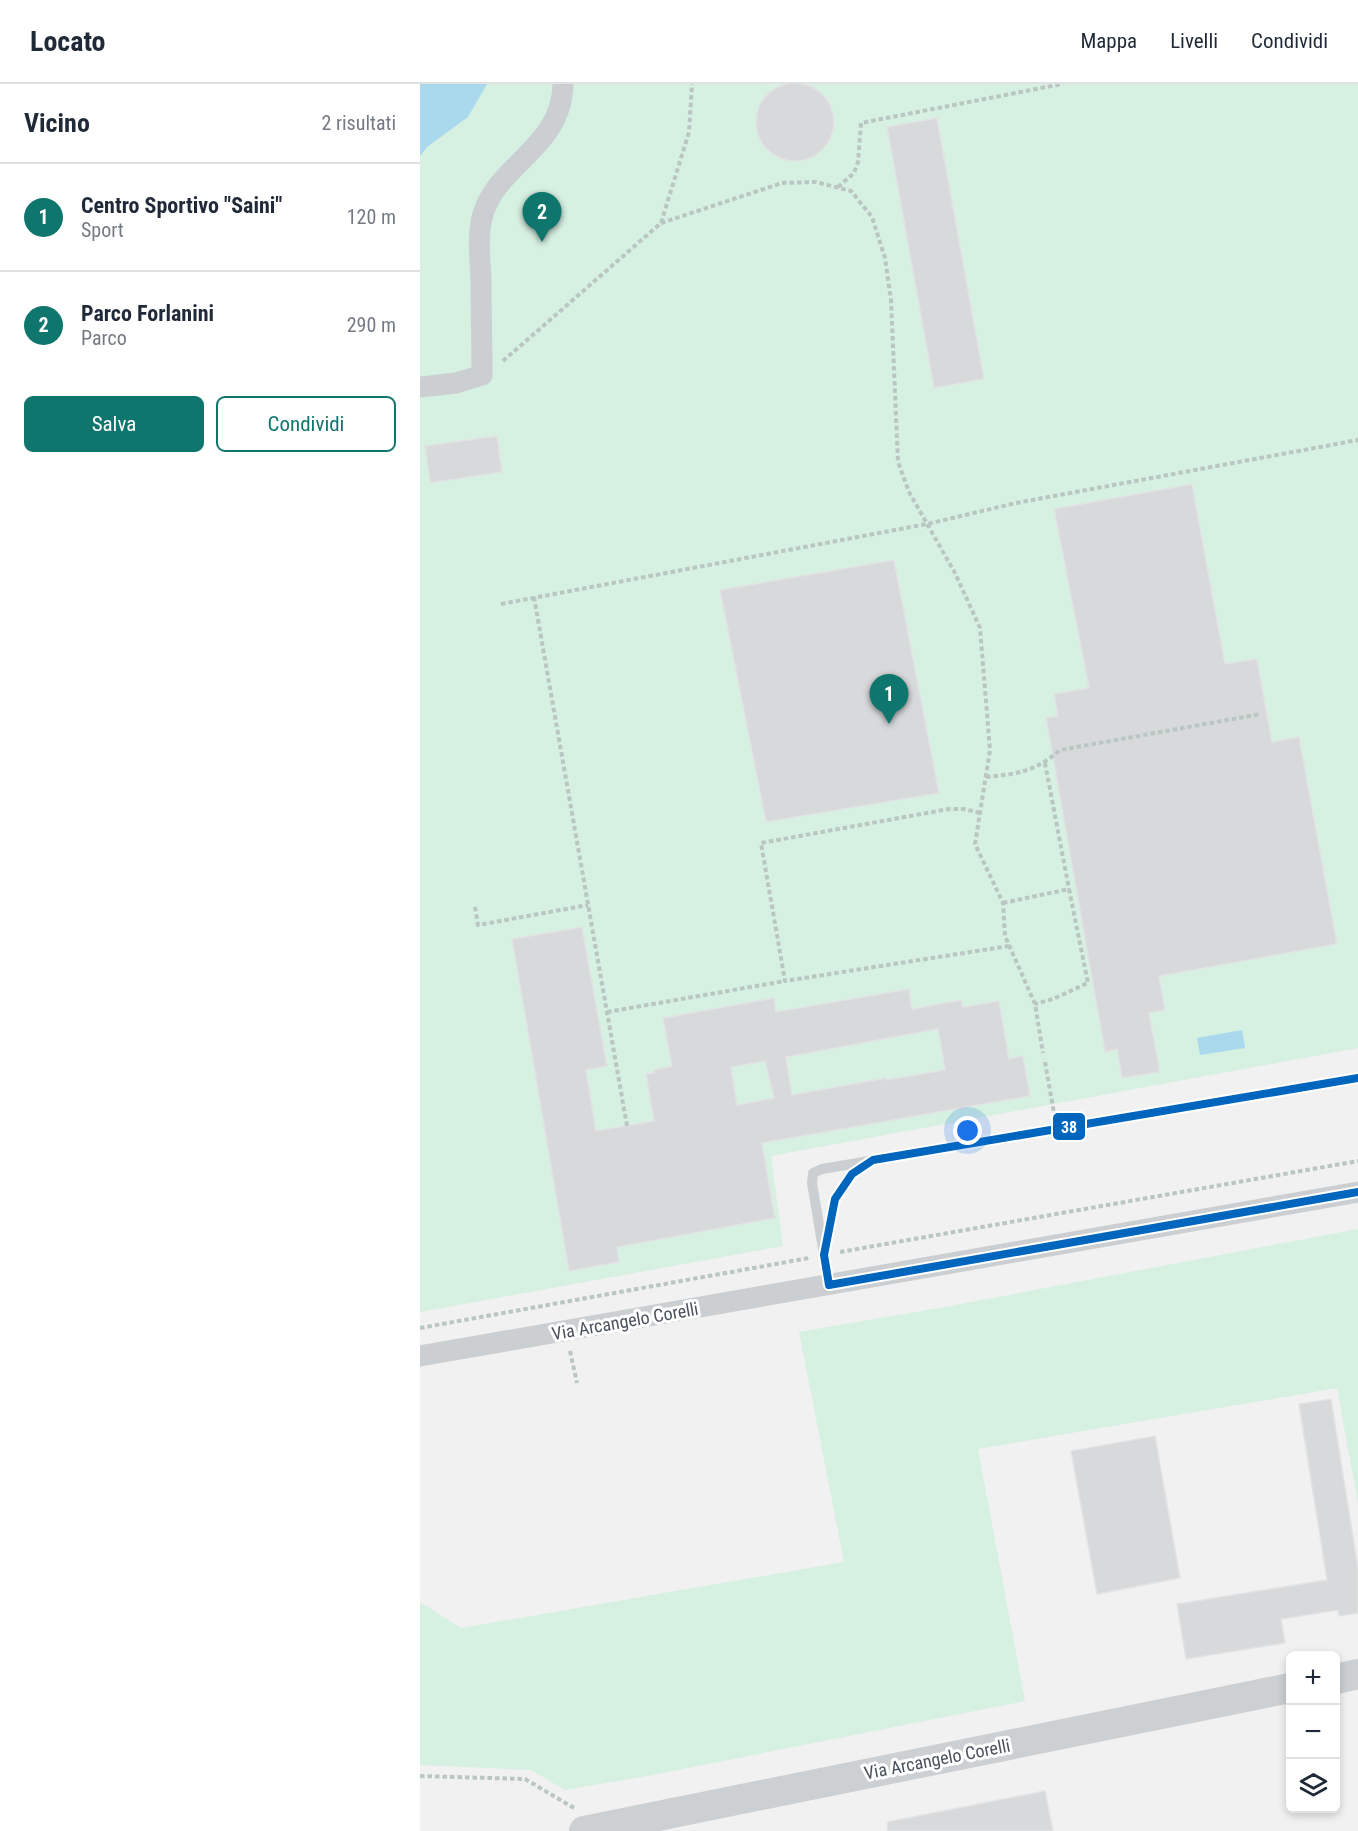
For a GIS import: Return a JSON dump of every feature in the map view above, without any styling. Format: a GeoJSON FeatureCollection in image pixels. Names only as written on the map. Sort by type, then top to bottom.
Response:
{"type":"FeatureCollection","features":[{"type":"Feature","properties":{"kind":"street"},"geometry":{"type":"LineString","coordinates":[[420,387],[456,383],[482,375],[479,240],[483,213],[496,189],[538,144],[556,120],[563,96],[563,84]]}},
{"type":"Feature","properties":{"kind":"street","name":"Via Arcangelo Corelli"},"geometry":{"type":"LineString","coordinates":[[420,1356],[1358,1192]]}},
{"type":"Feature","properties":{"kind":"street"},"geometry":{"type":"LineString","coordinates":[[1340,1677],[1358,1674]]}},
{"type":"Feature","properties":{"kind":"street","name":"Via Arcangelo Corelli"},"geometry":{"type":"LineString","coordinates":[[593,1829],[1286,1689]]}},
{"type":"Feature","properties":{"kind":"lane"},"geometry":{"type":"LineString","coordinates":[[829,1285],[812,1183],[813,1173],[822,1168],[1358,1078]]}},
{"type":"Feature","properties":{"kind":"lane"},"geometry":{"type":"LineString","coordinates":[[824,1255],[827,1228],[835,1199],[852,1174],[873,1160]]}},
{"type":"Feature","properties":{"kind":"path"},"geometry":{"type":"LineString","coordinates":[[661,223],[689,132],[692,84]]}},
{"type":"Feature","properties":{"kind":"path"},"geometry":{"type":"LineString","coordinates":[[838,188],[854,173],[858,162],[861,123],[1062,84]]}},
{"type":"Feature","properties":{"kind":"path"},"geometry":{"type":"LineString","coordinates":[[482,375],[504,360],[661,223],[782,183],[816,182],[851,191],[872,218],[885,258],[891,300],[898,462],[909,492],[955,573],[980,628],[990,750],[975,844],[1002,903],[1005,936],[1035,1004],[1043,1053]]}},
{"type":"Feature","properties":{"kind":"path"},"geometry":{"type":"LineString","coordinates":[[501,604],[927,524],[1016,503],[1358,440]]}},
{"type":"Feature","properties":{"kind":"path"},"geometry":{"type":"LineString","coordinates":[[534,597],[627,1126]]}},
{"type":"Feature","properties":{"kind":"path"},"geometry":{"type":"LineString","coordinates":[[986,777],[1017,774],[1045,763],[1060,750],[1262,714]]}},
{"type":"Feature","properties":{"kind":"path"},"geometry":{"type":"LineString","coordinates":[[1035,1004],[1053,999],[1088,983],[1045,763]]}},
{"type":"Feature","properties":{"kind":"path"},"geometry":{"type":"LineString","coordinates":[[785,981],[761,843],[949,809],[980,813]]}},
{"type":"Feature","properties":{"kind":"path"},"geometry":{"type":"LineString","coordinates":[[1002,903],[1069,889]]}},
{"type":"Feature","properties":{"kind":"path"},"geometry":{"type":"LineString","coordinates":[[475,908],[478,925],[588,905]]}},
{"type":"Feature","properties":{"kind":"path"},"geometry":{"type":"LineString","coordinates":[[607,1012],[1009,946]]}},
{"type":"Feature","properties":{"kind":"path"},"geometry":{"type":"LineString","coordinates":[[1045,1062],[1056,1129]]}},
{"type":"Feature","properties":{"kind":"path"},"geometry":{"type":"LineString","coordinates":[[420,1328],[1358,1161]]}},
{"type":"Feature","properties":{"kind":"path"},"geometry":{"type":"LineString","coordinates":[[566,1331],[577,1383]]}},
{"type":"Feature","properties":{"kind":"path"},"geometry":{"type":"LineString","coordinates":[[420,1776],[525,1779],[593,1829]]}},
{"type":"Feature","properties":{"kind":"green space"},"geometry":{"type":"Polygon","coordinates":[[[420,84],[1358,84],[1358,1048],[771,1156],[783,1246],[420,1312],[420,84]]]}},
{"type":"Feature","properties":{"kind":"green space"},"geometry":{"type":"Polygon","coordinates":[[[1358,1229],[1358,1504],[1337,1388],[978,1449],[1025,1701],[653,1775],[565,1790],[531,1770],[420,1765],[420,1602],[461,1628],[844,1562],[799,1332],[1358,1229]]]}},
{"type":"Feature","properties":{"kind":"water"},"geometry":{"type":"Polygon","coordinates":[[[420,84],[487,84],[468,117],[427,147],[420,156],[420,84]]]}},
{"type":"Feature","properties":{"kind":"water"},"geometry":{"type":"Polygon","coordinates":[[[1242,1030],[1245,1048],[1200,1055],[1197,1038],[1242,1030]]]}},
{"type":"Feature","properties":{"kind":"building"},"geometry":{"type":"Polygon","coordinates":[[[795,83],[810,86],[823,94],[831,107],[834,122],[831,137],[823,150],[810,158],[795,161],[780,158],[767,150],[759,137],[756,122],[759,107],[767,94],[780,86],[795,83]]]}},
{"type":"Feature","properties":{"kind":"building"},"geometry":{"type":"Polygon","coordinates":[[[937,118],[984,379],[934,388],[887,127],[937,118]]]}},
{"type":"Feature","properties":{"kind":"building"},"geometry":{"type":"Polygon","coordinates":[[[497,436],[502,472],[430,483],[425,446],[497,436]]]}},
{"type":"Feature","properties":{"kind":"building"},"geometry":{"type":"Polygon","coordinates":[[[1192,484],[1225,664],[1257,659],[1272,742],[1299,737],[1337,944],[1159,976],[1165,1010],[1149,1013],[1160,1072],[1122,1078],[1117,1049],[1105,1052],[1046,718],[1058,716],[1054,694],[1089,688],[1054,509],[1192,484]]]}},
{"type":"Feature","properties":{"kind":"building"},"geometry":{"type":"Polygon","coordinates":[[[894,560],[939,793],[766,822],[720,590],[894,560]]]}},
{"type":"Feature","properties":{"kind":"building"},"geometry":{"type":"Polygon","coordinates":[[[582,927],[607,1066],[586,1070],[596,1131],[654,1121],[646,1074],[672,1066],[663,1018],[774,998],[776,1012],[909,989],[912,1009],[961,1000],[963,1007],[999,1001],[1009,1059],[1023,1056],[1030,1096],[762,1143],[775,1218],[617,1247],[619,1262],[569,1271],[512,939],[582,927]],[[938,1029],[786,1057],[792,1095],[945,1070],[938,1029]],[[765,1061],[731,1067],[737,1105],[774,1098],[765,1061]]]}},
{"type":"Feature","properties":{"kind":"building"},"geometry":{"type":"Polygon","coordinates":[[[1331,1399],[1358,1568],[1358,1613],[1339,1616],[1338,1610],[1281,1619],[1285,1643],[1186,1659],[1177,1604],[1327,1580],[1299,1404],[1331,1399]]]}},
{"type":"Feature","properties":{"kind":"building"},"geometry":{"type":"Polygon","coordinates":[[[1155,1436],[1180,1578],[1097,1594],[1071,1451],[1155,1436]]]}},
{"type":"Feature","properties":{"kind":"building"},"geometry":{"type":"Polygon","coordinates":[[[1045,1791],[1053,1831],[888,1831],[887,1822],[1045,1791]]]}},
{"type":"Feature","properties":{"kind":"transit line","name":"38"},"geometry":{"type":"LineString","coordinates":[[1358,1078],[873,1160],[852,1174],[835,1199],[824,1255],[829,1285],[1358,1192]]}},
{"type":"Feature","properties":{"kind":"place","name":"Parco Forlanini"},"geometry":{"type":"Point","coordinates":[542,242]}},
{"type":"Feature","properties":{"kind":"place","name":"Centro Sportivo \"Saini\""},"geometry":{"type":"Point","coordinates":[889,724]}}]}
